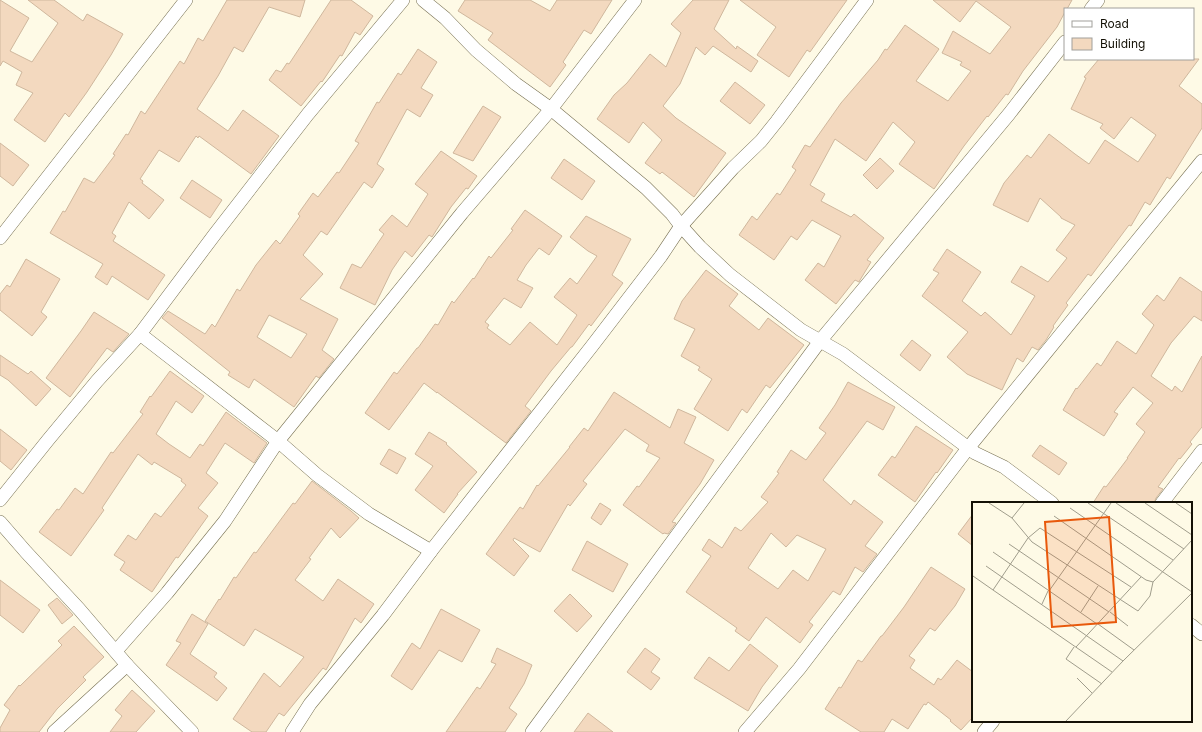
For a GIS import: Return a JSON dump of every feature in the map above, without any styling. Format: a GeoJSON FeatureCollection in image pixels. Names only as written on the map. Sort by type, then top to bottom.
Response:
{"type":"FeatureCollection","features":[{"type":"Feature","properties":{"kind":"street"},"geometry":{"type":"LineString","coordinates":[[0,238],[186,0]]}},
{"type":"Feature","properties":{"kind":"street"},"geometry":{"type":"LineString","coordinates":[[0,500],[97,381],[140,334],[214,234],[308,114],[403,0]]}},
{"type":"Feature","properties":{"kind":"street"},"geometry":{"type":"LineString","coordinates":[[423,0],[445,18],[476,50],[516,84],[551,109],[646,188],[672,214],[700,248],[730,275],[801,330],[843,354],[981,457],[1004,467],[1051,502]]}},
{"type":"Feature","properties":{"kind":"street"},"geometry":{"type":"LineString","coordinates":[[116,651],[167,593],[225,521],[278,440],[462,213],[551,109],[635,0]]}},
{"type":"Feature","properties":{"kind":"street"},"geometry":{"type":"LineString","coordinates":[[292,732],[310,704],[383,615],[431,551],[661,256],[681,226],[733,168],[761,141],[867,0]]}},
{"type":"Feature","properties":{"kind":"street"},"geometry":{"type":"LineString","coordinates":[[1092,8],[1098,0]]}},
{"type":"Feature","properties":{"kind":"street"},"geometry":{"type":"LineString","coordinates":[[532,732],[820,341],[1009,114],[1064,43]]}},
{"type":"Feature","properties":{"kind":"street"},"geometry":{"type":"LineString","coordinates":[[745,732],[799,669],[969,448],[1202,161]]}},
{"type":"Feature","properties":{"kind":"street"},"geometry":{"type":"LineString","coordinates":[[140,334],[278,440],[317,475],[369,514],[431,551]]}},
{"type":"Feature","properties":{"kind":"street"},"geometry":{"type":"LineString","coordinates":[[1163,502],[1202,451]]}},
{"type":"Feature","properties":{"kind":"street"},"geometry":{"type":"LineString","coordinates":[[0,522],[79,609],[127,665],[192,732]]}},
{"type":"Feature","properties":{"kind":"street"},"geometry":{"type":"LineString","coordinates":[[1192,626],[1202,634]]}},
{"type":"Feature","properties":{"kind":"street"},"geometry":{"type":"LineString","coordinates":[[54,732],[127,665]]}},
{"type":"Feature","properties":{"kind":"street"},"geometry":{"type":"LineString","coordinates":[[984,732],[992,722]]}},
{"type":"Feature","properties":{"kind":"building"},"geometry":{"type":"Polygon","coordinates":[[[0,0],[29,18],[10,51],[32,62],[58,23],[28,0],[54,0],[83,21],[87,14],[123,34],[87,92],[69,117],[65,113],[45,142],[14,120],[33,93],[16,85],[22,72],[3,61],[0,66],[0,0]]]}},
{"type":"Feature","properties":{"kind":"building"},"geometry":{"type":"Polygon","coordinates":[[[227,0],[305,0],[300,17],[269,7],[243,52],[234,47],[197,109],[228,131],[243,110],[279,136],[251,174],[199,136],[198,138],[196,136],[179,162],[159,150],[140,179],[143,181],[142,183],[164,200],[149,219],[129,202],[112,233],[116,236],[113,241],[165,275],[148,300],[112,276],[107,285],[95,277],[103,264],[50,233],[63,211],[65,212],[84,178],[94,183],[115,155],[113,154],[126,134],[128,135],[141,111],[145,114],[180,61],[184,64],[198,38],[203,41],[227,0]]]}},
{"type":"Feature","properties":{"kind":"building"},"geometry":{"type":"Polygon","coordinates":[[[331,0],[351,0],[373,16],[360,35],[355,32],[342,56],[340,55],[322,82],[321,81],[301,106],[269,80],[276,70],[281,72],[287,63],[289,64],[331,0]]]}},
{"type":"Feature","properties":{"kind":"building"},"geometry":{"type":"Polygon","coordinates":[[[465,0],[530,0],[550,11],[557,0],[612,0],[591,34],[584,30],[563,62],[566,65],[550,87],[488,40],[493,33],[458,11],[465,0]]]}},
{"type":"Feature","properties":{"kind":"building"},"geometry":{"type":"Polygon","coordinates":[[[693,0],[729,0],[714,29],[736,49],[737,46],[758,61],[751,72],[713,46],[705,55],[696,47],[680,84],[663,106],[676,118],[726,153],[694,197],[662,172],[660,174],[645,163],[662,140],[643,122],[629,143],[597,119],[614,95],[627,83],[650,54],[666,67],[681,33],[671,24],[693,0]]]}},
{"type":"Feature","properties":{"kind":"building"},"geometry":{"type":"Polygon","coordinates":[[[740,0],[847,0],[810,52],[807,50],[789,77],[757,55],[776,27],[740,0]]]}},
{"type":"Feature","properties":{"kind":"building"},"geometry":{"type":"Polygon","coordinates":[[[933,0],[1072,0],[1068,8],[1064,8],[1064,14],[1057,27],[1023,71],[1008,95],[1006,94],[988,117],[987,116],[934,189],[899,164],[915,142],[893,122],[866,161],[835,139],[810,185],[825,194],[821,201],[851,217],[854,214],[884,238],[867,260],[871,262],[859,282],[855,280],[836,304],[805,280],[818,263],[824,267],[841,236],[812,220],[797,240],[791,236],[774,260],[739,235],[752,216],[757,220],[777,193],[780,195],[796,170],[792,167],[805,145],[810,147],[841,103],[878,60],[885,49],[887,50],[905,25],[939,49],[916,81],[948,101],[971,71],[960,65],[962,62],[942,53],[953,31],[990,54],[1011,27],[976,1],[960,22],[933,0]]]}},
{"type":"Feature","properties":{"kind":"building"},"geometry":{"type":"Polygon","coordinates":[[[418,49],[437,62],[421,88],[433,95],[420,117],[407,109],[377,164],[384,169],[372,188],[364,182],[327,235],[321,231],[303,255],[323,274],[300,299],[338,319],[322,350],[334,359],[319,378],[316,376],[294,407],[254,379],[249,388],[228,375],[230,372],[162,318],[168,311],[205,334],[212,324],[215,327],[237,289],[240,291],[256,265],[276,240],[280,244],[300,216],[298,214],[313,193],[318,197],[337,172],[339,173],[359,143],[355,141],[377,102],[379,103],[398,73],[401,75],[418,49]],[[269,315],[257,337],[291,358],[307,334],[269,315]]]}},
{"type":"Feature","properties":{"kind":"building"},"geometry":{"type":"Polygon","coordinates":[[[1199,59],[1179,86],[1202,104],[1202,128],[1170,179],[1167,177],[1150,205],[1145,202],[1131,226],[1129,225],[1091,276],[1088,274],[1066,303],[1068,305],[1038,350],[1032,347],[1023,362],[1017,358],[1002,390],[967,374],[947,357],[968,332],[922,296],[939,273],[933,270],[947,249],[981,272],[962,301],[981,316],[985,312],[1011,335],[1035,296],[1011,282],[1021,266],[1048,282],[1067,258],[1056,250],[1075,225],[1061,218],[1040,198],[1028,222],[993,205],[1004,183],[1027,155],[1031,158],[1049,134],[1089,164],[1105,140],[1138,162],[1156,135],[1131,117],[1114,139],[1100,128],[1103,124],[1071,109],[1086,78],[1084,77],[1098,60],[1199,59]]]}},
{"type":"Feature","properties":{"kind":"building"},"geometry":{"type":"Polygon","coordinates":[[[735,82],[765,105],[750,124],[720,101],[735,82]]]}},
{"type":"Feature","properties":{"kind":"building"},"geometry":{"type":"Polygon","coordinates":[[[483,106],[501,117],[473,161],[453,153],[483,106]]]}},
{"type":"Feature","properties":{"kind":"building"},"geometry":{"type":"Polygon","coordinates":[[[0,143],[29,165],[13,186],[0,176],[0,143]]]}},
{"type":"Feature","properties":{"kind":"building"},"geometry":{"type":"Polygon","coordinates":[[[441,151],[477,176],[468,189],[466,188],[451,207],[432,237],[429,235],[412,257],[405,251],[392,270],[375,305],[340,288],[352,264],[361,268],[384,234],[379,230],[392,215],[407,227],[428,194],[415,184],[441,151]]]}},
{"type":"Feature","properties":{"kind":"building"},"geometry":{"type":"Polygon","coordinates":[[[880,158],[894,171],[877,189],[863,175],[880,158]]]}},
{"type":"Feature","properties":{"kind":"building"},"geometry":{"type":"Polygon","coordinates":[[[564,159],[595,181],[582,200],[551,178],[564,159]]]}},
{"type":"Feature","properties":{"kind":"building"},"geometry":{"type":"Polygon","coordinates":[[[192,180],[222,200],[210,218],[180,198],[192,180]]]}},
{"type":"Feature","properties":{"kind":"building"},"geometry":{"type":"Polygon","coordinates":[[[525,210],[562,236],[549,255],[539,248],[517,280],[533,288],[521,308],[504,298],[485,322],[489,325],[487,328],[510,345],[530,322],[557,345],[577,315],[554,297],[570,278],[577,284],[597,256],[570,237],[586,216],[631,239],[612,275],[623,283],[591,326],[589,324],[525,406],[531,411],[506,443],[424,383],[389,430],[365,413],[394,372],[397,374],[435,324],[438,325],[452,301],[454,303],[473,278],[474,279],[489,256],[491,258],[513,230],[511,229],[525,210]]]}},
{"type":"Feature","properties":{"kind":"building"},"geometry":{"type":"Polygon","coordinates":[[[26,259],[60,279],[41,312],[47,317],[32,336],[0,310],[0,294],[7,285],[10,287],[26,259]]]}},
{"type":"Feature","properties":{"kind":"building"},"geometry":{"type":"Polygon","coordinates":[[[706,270],[738,294],[729,306],[759,330],[768,318],[804,345],[770,388],[766,385],[747,413],[742,409],[728,431],[694,409],[712,379],[698,370],[700,367],[681,356],[695,329],[674,319],[682,301],[706,270]]]}},
{"type":"Feature","properties":{"kind":"building"},"geometry":{"type":"Polygon","coordinates":[[[1180,277],[1202,292],[1202,321],[1194,316],[1171,343],[1151,376],[1172,391],[1175,386],[1182,392],[1202,356],[1202,427],[1190,442],[1192,444],[1180,459],[1179,458],[1158,487],[1163,489],[1154,502],[1094,502],[1104,486],[1106,487],[1128,458],[1145,432],[1136,424],[1153,403],[1133,387],[1114,412],[1118,414],[1104,436],[1063,410],[1076,388],[1077,389],[1097,363],[1101,366],[1117,341],[1136,354],[1154,325],[1142,314],[1157,295],[1164,301],[1180,277]]]}},
{"type":"Feature","properties":{"kind":"building"},"geometry":{"type":"Polygon","coordinates":[[[94,312],[129,334],[113,352],[107,348],[70,397],[46,378],[94,312]]]}},
{"type":"Feature","properties":{"kind":"building"},"geometry":{"type":"Polygon","coordinates":[[[912,340],[931,355],[920,371],[900,355],[912,340]]]}},
{"type":"Feature","properties":{"kind":"building"},"geometry":{"type":"Polygon","coordinates":[[[0,355],[28,374],[31,371],[51,389],[36,406],[8,380],[0,375],[0,355]]]}},
{"type":"Feature","properties":{"kind":"building"},"geometry":{"type":"Polygon","coordinates":[[[170,371],[204,396],[192,413],[176,401],[156,434],[169,444],[190,458],[200,444],[203,446],[226,412],[267,443],[254,463],[225,443],[206,473],[218,483],[198,508],[208,516],[178,558],[176,557],[152,592],[120,570],[125,562],[114,555],[128,535],[136,540],[155,513],[161,517],[186,485],[181,481],[182,479],[154,462],[152,465],[138,454],[102,508],[104,510],[71,556],[39,532],[57,509],[59,510],[75,488],[83,494],[111,452],[113,453],[143,414],[140,412],[150,396],[151,397],[170,371]]]}},
{"type":"Feature","properties":{"kind":"building"},"geometry":{"type":"Polygon","coordinates":[[[848,382],[895,407],[883,430],[867,421],[823,480],[851,505],[854,500],[883,522],[865,546],[877,554],[863,572],[855,567],[840,595],[833,591],[809,622],[813,625],[800,643],[766,617],[749,641],[735,631],[737,628],[686,592],[711,556],[702,550],[709,539],[722,548],[735,527],[741,531],[768,502],[761,497],[779,473],[777,472],[791,450],[806,460],[826,433],[819,428],[835,405],[848,382]],[[771,533],[748,568],[778,589],[793,570],[808,581],[826,549],[797,535],[786,547],[771,533]]]}},
{"type":"Feature","properties":{"kind":"building"},"geometry":{"type":"Polygon","coordinates":[[[614,392],[670,428],[678,409],[696,417],[684,443],[714,460],[700,484],[672,522],[676,523],[668,534],[663,534],[623,505],[637,486],[639,487],[660,458],[646,451],[649,445],[625,429],[583,481],[587,484],[570,506],[568,504],[540,552],[514,538],[513,540],[529,556],[514,576],[486,554],[520,507],[523,509],[537,485],[538,486],[584,428],[588,431],[614,392]]]}},
{"type":"Feature","properties":{"kind":"building"},"geometry":{"type":"Polygon","coordinates":[[[916,426],[953,450],[915,502],[878,475],[892,456],[895,458],[916,426]]]}},
{"type":"Feature","properties":{"kind":"building"},"geometry":{"type":"Polygon","coordinates":[[[0,429],[27,450],[11,470],[0,461],[0,429]]]}},
{"type":"Feature","properties":{"kind":"building"},"geometry":{"type":"Polygon","coordinates":[[[429,432],[447,443],[446,444],[477,472],[457,494],[444,513],[415,490],[433,466],[415,454],[429,432]]]}},
{"type":"Feature","properties":{"kind":"building"},"geometry":{"type":"Polygon","coordinates":[[[1040,445],[1067,463],[1059,475],[1032,456],[1040,445]]]}},
{"type":"Feature","properties":{"kind":"building"},"geometry":{"type":"Polygon","coordinates":[[[389,449],[406,458],[397,474],[380,464],[389,449]]]}},
{"type":"Feature","properties":{"kind":"building"},"geometry":{"type":"Polygon","coordinates":[[[312,481],[359,518],[340,538],[331,528],[309,558],[311,559],[295,580],[323,601],[338,579],[374,604],[361,623],[355,618],[326,670],[323,668],[284,716],[279,713],[266,732],[252,732],[233,719],[264,673],[280,687],[304,657],[255,629],[244,646],[205,621],[234,577],[236,578],[254,552],[256,553],[293,503],[295,504],[312,481]]]}},
{"type":"Feature","properties":{"kind":"building"},"geometry":{"type":"Polygon","coordinates":[[[600,503],[611,510],[601,525],[591,518],[600,503]]]}},
{"type":"Feature","properties":{"kind":"building"},"geometry":{"type":"Polygon","coordinates":[[[972,515],[972,545],[958,534],[972,515]]]}},
{"type":"Feature","properties":{"kind":"building"},"geometry":{"type":"Polygon","coordinates":[[[587,541],[628,564],[613,592],[572,570],[587,541]]]}},
{"type":"Feature","properties":{"kind":"building"},"geometry":{"type":"Polygon","coordinates":[[[931,567],[965,589],[955,606],[935,631],[930,628],[909,656],[915,660],[910,668],[934,685],[938,678],[941,680],[957,660],[972,671],[972,718],[961,730],[928,702],[926,705],[924,704],[908,729],[892,719],[884,732],[861,732],[825,709],[839,687],[841,688],[858,660],[862,662],[904,607],[931,567]]]}},
{"type":"Feature","properties":{"kind":"building"},"geometry":{"type":"Polygon","coordinates":[[[0,580],[40,610],[23,633],[0,615],[0,580]]]}},
{"type":"Feature","properties":{"kind":"building"},"geometry":{"type":"Polygon","coordinates":[[[570,594],[592,616],[577,632],[554,611],[570,594]]]}},
{"type":"Feature","properties":{"kind":"building"},"geometry":{"type":"Polygon","coordinates":[[[57,598],[73,615],[62,624],[48,605],[57,598]]]}},
{"type":"Feature","properties":{"kind":"building"},"geometry":{"type":"Polygon","coordinates":[[[441,609],[480,630],[462,662],[439,650],[412,690],[391,676],[412,643],[420,649],[441,609]]]}},
{"type":"Feature","properties":{"kind":"building"},"geometry":{"type":"Polygon","coordinates":[[[192,614],[208,624],[190,654],[217,673],[214,677],[227,688],[217,701],[166,665],[181,643],[176,641],[192,614]]]}},
{"type":"Feature","properties":{"kind":"building"},"geometry":{"type":"Polygon","coordinates":[[[74,626],[104,657],[83,677],[86,680],[57,709],[39,732],[0,732],[0,728],[10,710],[4,705],[19,685],[20,686],[62,645],[58,641],[74,626]]]}},
{"type":"Feature","properties":{"kind":"building"},"geometry":{"type":"Polygon","coordinates":[[[750,644],[778,666],[762,687],[748,711],[694,678],[709,657],[729,671],[750,644]]]}},
{"type":"Feature","properties":{"kind":"building"},"geometry":{"type":"Polygon","coordinates":[[[497,648],[532,665],[524,684],[509,708],[517,714],[505,732],[446,732],[477,687],[480,689],[496,664],[491,662],[497,648]]]}},
{"type":"Feature","properties":{"kind":"building"},"geometry":{"type":"Polygon","coordinates":[[[645,648],[660,659],[651,672],[660,678],[651,690],[627,672],[645,648]]]}},
{"type":"Feature","properties":{"kind":"building"},"geometry":{"type":"Polygon","coordinates":[[[132,690],[155,711],[136,732],[110,732],[122,716],[115,710],[132,690]]]}},
{"type":"Feature","properties":{"kind":"building"},"geometry":{"type":"Polygon","coordinates":[[[588,713],[613,732],[574,732],[588,713]]]}}]}
